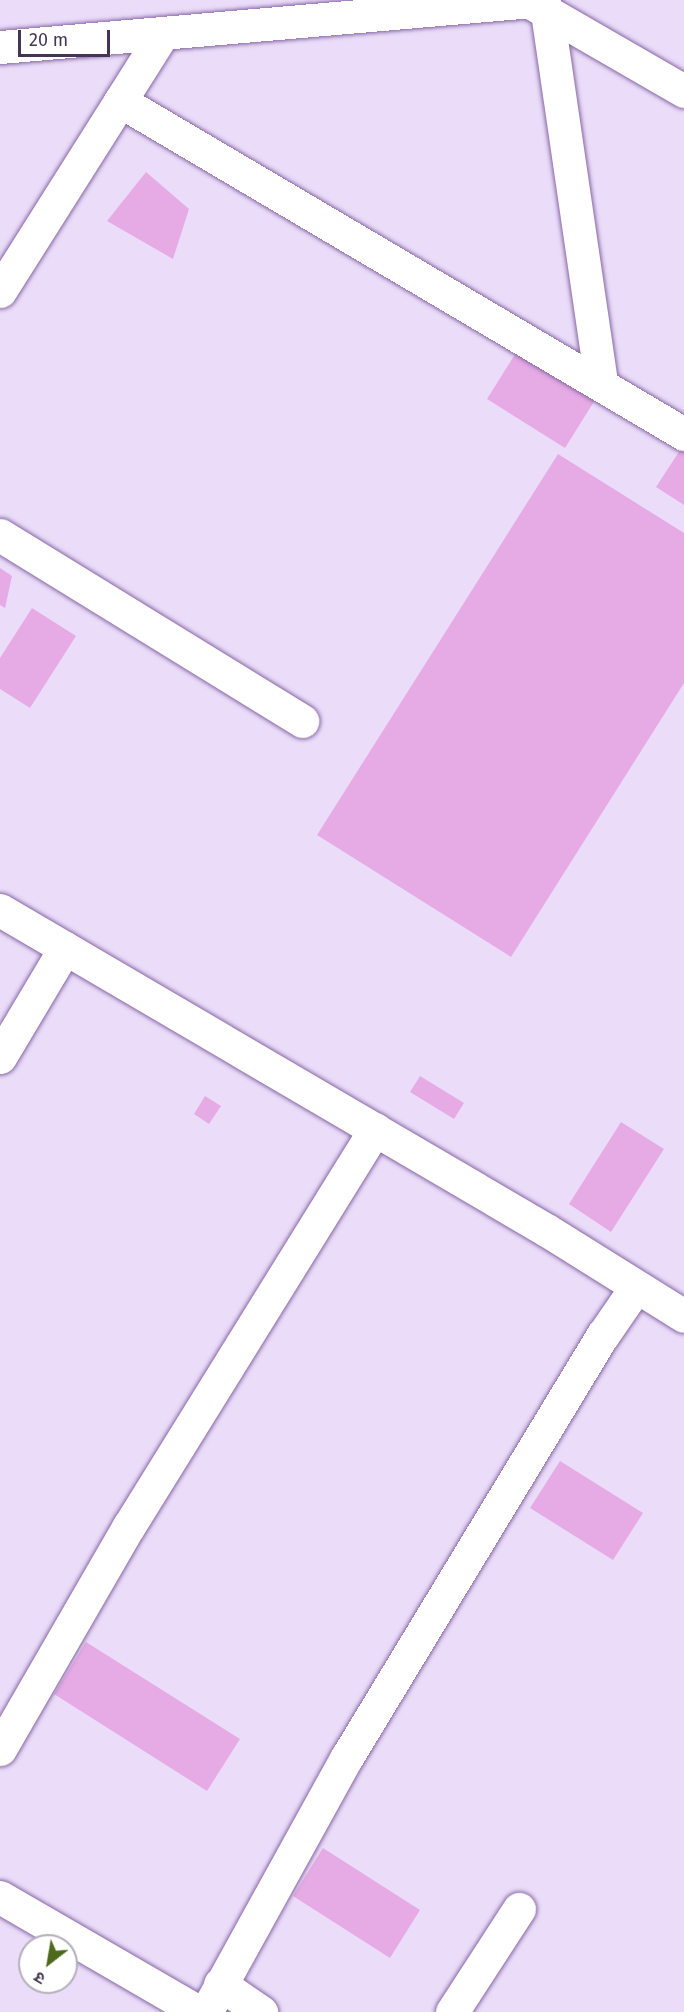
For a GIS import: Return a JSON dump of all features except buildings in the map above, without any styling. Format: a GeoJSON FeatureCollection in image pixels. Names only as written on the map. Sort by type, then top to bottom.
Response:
{"type":"FeatureCollection","features":[{"type":"Feature","properties":{"kind":"street"},"geometry":{"type":"LineString","coordinates":[[540,4],[601,383]]}},
{"type":"Feature","properties":{"kind":"street"},"geometry":{"type":"LineString","coordinates":[[0,47],[163,33],[344,9],[540,4],[684,91]]}},
{"type":"Feature","properties":{"kind":"street"},"geometry":{"type":"LineString","coordinates":[[0,291],[163,33]]}},
{"type":"Feature","properties":{"kind":"street"},"geometry":{"type":"LineString","coordinates":[[120,100],[684,434]]}},
{"type":"Feature","properties":{"kind":"street"},"geometry":{"type":"LineString","coordinates":[[0,535],[302,721]]}},
{"type":"Feature","properties":{"kind":"street"},"geometry":{"type":"LineString","coordinates":[[0,910],[548,1231],[684,1316]]}},
{"type":"Feature","properties":{"kind":"street"},"geometry":{"type":"LineString","coordinates":[[0,1057],[65,948]]}},
{"type":"Feature","properties":{"kind":"street"},"geometry":{"type":"LineString","coordinates":[[0,1749],[129,1526],[375,1129]]}},
{"type":"Feature","properties":{"kind":"street"},"geometry":{"type":"LineString","coordinates":[[261,2012],[213,1998],[353,1747],[597,1345],[636,1287]]}},
{"type":"Feature","properties":{"kind":"street"},"geometry":{"type":"LineString","coordinates":[[0,1896],[198,2012]]}},
{"type":"Feature","properties":{"kind":"street"},"geometry":{"type":"LineString","coordinates":[[452,2012],[519,1909]]}}]}
